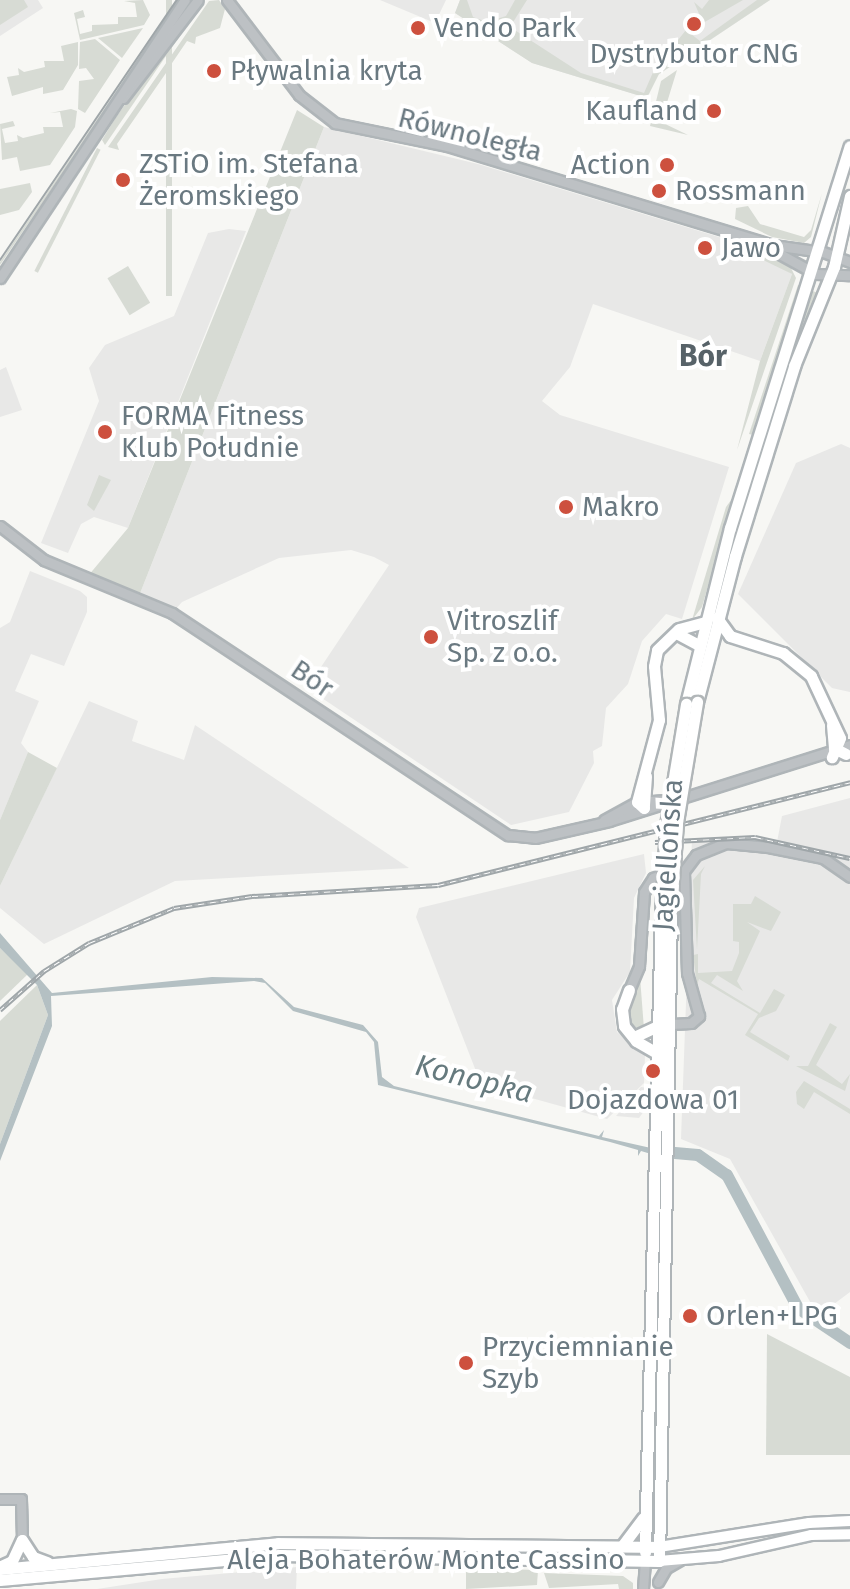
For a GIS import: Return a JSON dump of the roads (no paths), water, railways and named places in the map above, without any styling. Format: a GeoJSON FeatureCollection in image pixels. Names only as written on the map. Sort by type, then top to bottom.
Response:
{"type":"FeatureCollection","features":[{"type":"Feature","properties":{"kind":"main road","name":"Jagiellońska"},"geometry":{"type":"LineString","coordinates":[[659,1561],[666,911],[692,703],[711,620],[809,271],[850,146]]}},
{"type":"Feature","properties":{"kind":"main road","name":"Jagiellońska"},"geometry":{"type":"LineString","coordinates":[[711,620],[794,366],[831,276],[850,196]]}},
{"type":"Feature","properties":{"kind":"main road"},"geometry":{"type":"LineString","coordinates":[[643,803],[660,712],[654,661],[660,646],[676,633],[711,620],[730,636],[797,662],[811,676],[842,751]]}},
{"type":"Feature","properties":{"kind":"main road"},"geometry":{"type":"LineString","coordinates":[[676,633],[705,645],[730,636]]}},
{"type":"Feature","properties":{"kind":"main road"},"geometry":{"type":"LineString","coordinates":[[629,990],[622,1017],[634,1037],[660,1055]]}},
{"type":"Feature","properties":{"kind":"main road","name":"Jagiellońska"},"geometry":{"type":"LineString","coordinates":[[663,1137],[660,1055],[666,1025]]}},
{"type":"Feature","properties":{"kind":"main road"},"geometry":{"type":"LineString","coordinates":[[634,1037],[666,1025]]}},
{"type":"Feature","properties":{"kind":"main road","name":"Jagiellońska"},"geometry":{"type":"LineString","coordinates":[[645,1560],[663,1166]]}},
{"type":"Feature","properties":{"kind":"main road"},"geometry":{"type":"LineString","coordinates":[[622,1546],[638,1529],[646,1506]]}},
{"type":"Feature","properties":{"kind":"main road"},"geometry":{"type":"LineString","coordinates":[[660,1519],[667,1537],[680,1545]]}},
{"type":"Feature","properties":{"kind":"main road","name":"Aleja Bohaterów Monte Cassino"},"geometry":{"type":"LineString","coordinates":[[0,1568],[278,1543],[659,1547],[809,1523],[850,1521]]}},
{"type":"Feature","properties":{"kind":"main road","name":"Aleja Bohaterów Monte Cassino"},"geometry":{"type":"LineString","coordinates":[[0,1582],[278,1555],[680,1560],[811,1535],[850,1534]]}},
{"type":"Feature","properties":{"kind":"main road"},"geometry":{"type":"LineString","coordinates":[[22,1540],[33,1557],[52,1563]]}},
{"type":"Feature","properties":{"kind":"main road"},"geometry":{"type":"LineString","coordinates":[[0,1568],[12,1561],[22,1540]]}},
{"type":"Feature","properties":{"kind":"street"},"geometry":{"type":"LineString","coordinates":[[0,278],[185,0]]}},
{"type":"Feature","properties":{"kind":"street"},"geometry":{"type":"LineString","coordinates":[[120,100],[198,0]]}},
{"type":"Feature","properties":{"kind":"street","name":"Równoległa"},"geometry":{"type":"LineString","coordinates":[[227,0],[299,95],[335,123],[447,146],[753,239],[815,251],[850,262]]}},
{"type":"Feature","properties":{"kind":"street","name":"Równoległa"},"geometry":{"type":"LineString","coordinates":[[753,239],[809,271],[831,276],[850,275]]}},
{"type":"Feature","properties":{"kind":"street","name":"Bór"},"geometry":{"type":"LineString","coordinates":[[0,526],[44,560],[172,613],[502,833],[535,838],[604,820],[643,803],[673,800],[842,751]]}},
{"type":"Feature","properties":{"kind":"street"},"geometry":{"type":"LineString","coordinates":[[629,990],[639,966],[645,889],[658,873],[684,871],[710,846],[733,843],[811,854],[850,877]]}},
{"type":"Feature","properties":{"kind":"street"},"geometry":{"type":"LineString","coordinates":[[666,1025],[691,1023],[699,1016],[687,973],[684,871]]}},
{"type":"Feature","properties":{"kind":"street"},"geometry":{"type":"LineString","coordinates":[[0,1499],[21,1499],[22,1540]]}},
{"type":"Feature","properties":{"kind":"street","name":"Jagiellońska"},"geometry":{"type":"LineString","coordinates":[[643,1589],[645,1560]]}},
{"type":"Feature","properties":{"kind":"street"},"geometry":{"type":"LineString","coordinates":[[658,1586],[666,1568],[680,1560]]}},
{"type":"Feature","properties":{"kind":"street","name":"Jagiellońska"},"geometry":{"type":"LineString","coordinates":[[658,1586],[659,1561]]}},
{"type":"Feature","properties":{"kind":"waterway","name":"Konopka"},"geometry":{"type":"LineString","coordinates":[[675,1153],[698,1155],[727,1175],[798,1308],[850,1343]]}},
{"type":"Feature","properties":{"kind":"tram line"},"geometry":{"type":"LineString","coordinates":[[0,260],[177,0]]}},
{"type":"Feature","properties":{"kind":"railway"},"geometry":{"type":"LineString","coordinates":[[0,1010],[44,971],[89,943],[174,908],[252,896],[438,885],[850,782]]}},
{"type":"Feature","properties":{"kind":"railway"},"geometry":{"type":"LineString","coordinates":[[655,842],[755,837],[850,858]]}},
{"type":"Feature","properties":{"kind":"place","name":"Dystrybutor CNG"},"geometry":{"type":"Point","coordinates":[694,24]}},
{"type":"Feature","properties":{"kind":"place","name":"Vendo Park"},"geometry":{"type":"Point","coordinates":[418,28]}},
{"type":"Feature","properties":{"kind":"place","name":"Pływalnia kryta"},"geometry":{"type":"Point","coordinates":[214,71]}},
{"type":"Feature","properties":{"kind":"place","name":"Kaufland"},"geometry":{"type":"Point","coordinates":[714,111]}},
{"type":"Feature","properties":{"kind":"place","name":"Action"},"geometry":{"type":"Point","coordinates":[667,165]}},
{"type":"Feature","properties":{"kind":"place","name":"ZSTiO im. Stefana Żeromskiego"},"geometry":{"type":"Point","coordinates":[123,180]}},
{"type":"Feature","properties":{"kind":"place","name":"Rossmann"},"geometry":{"type":"Point","coordinates":[659,191]}},
{"type":"Feature","properties":{"kind":"place","name":"Jawo"},"geometry":{"type":"Point","coordinates":[705,248]}},
{"type":"Feature","properties":{"kind":"place","name":"FORMA Fitness Klub Południe"},"geometry":{"type":"Point","coordinates":[105,432]}},
{"type":"Feature","properties":{"kind":"place","name":"Makro"},"geometry":{"type":"Point","coordinates":[566,507]}},
{"type":"Feature","properties":{"kind":"place","name":"Vitroszlif Sp. z o.o."},"geometry":{"type":"Point","coordinates":[431,637]}},
{"type":"Feature","properties":{"kind":"place","name":"Dojazdowa 01"},"geometry":{"type":"Point","coordinates":[653,1071]}},
{"type":"Feature","properties":{"kind":"place","name":"Orlen+LPG"},"geometry":{"type":"Point","coordinates":[690,1316]}},
{"type":"Feature","properties":{"kind":"place","name":"Przyciemnianie Szyb"},"geometry":{"type":"Point","coordinates":[466,1363]}},
{"type":"Feature","properties":{"kind":"district","name":"Bór"},"geometry":{"type":"Point","coordinates":[703,356]}}]}
